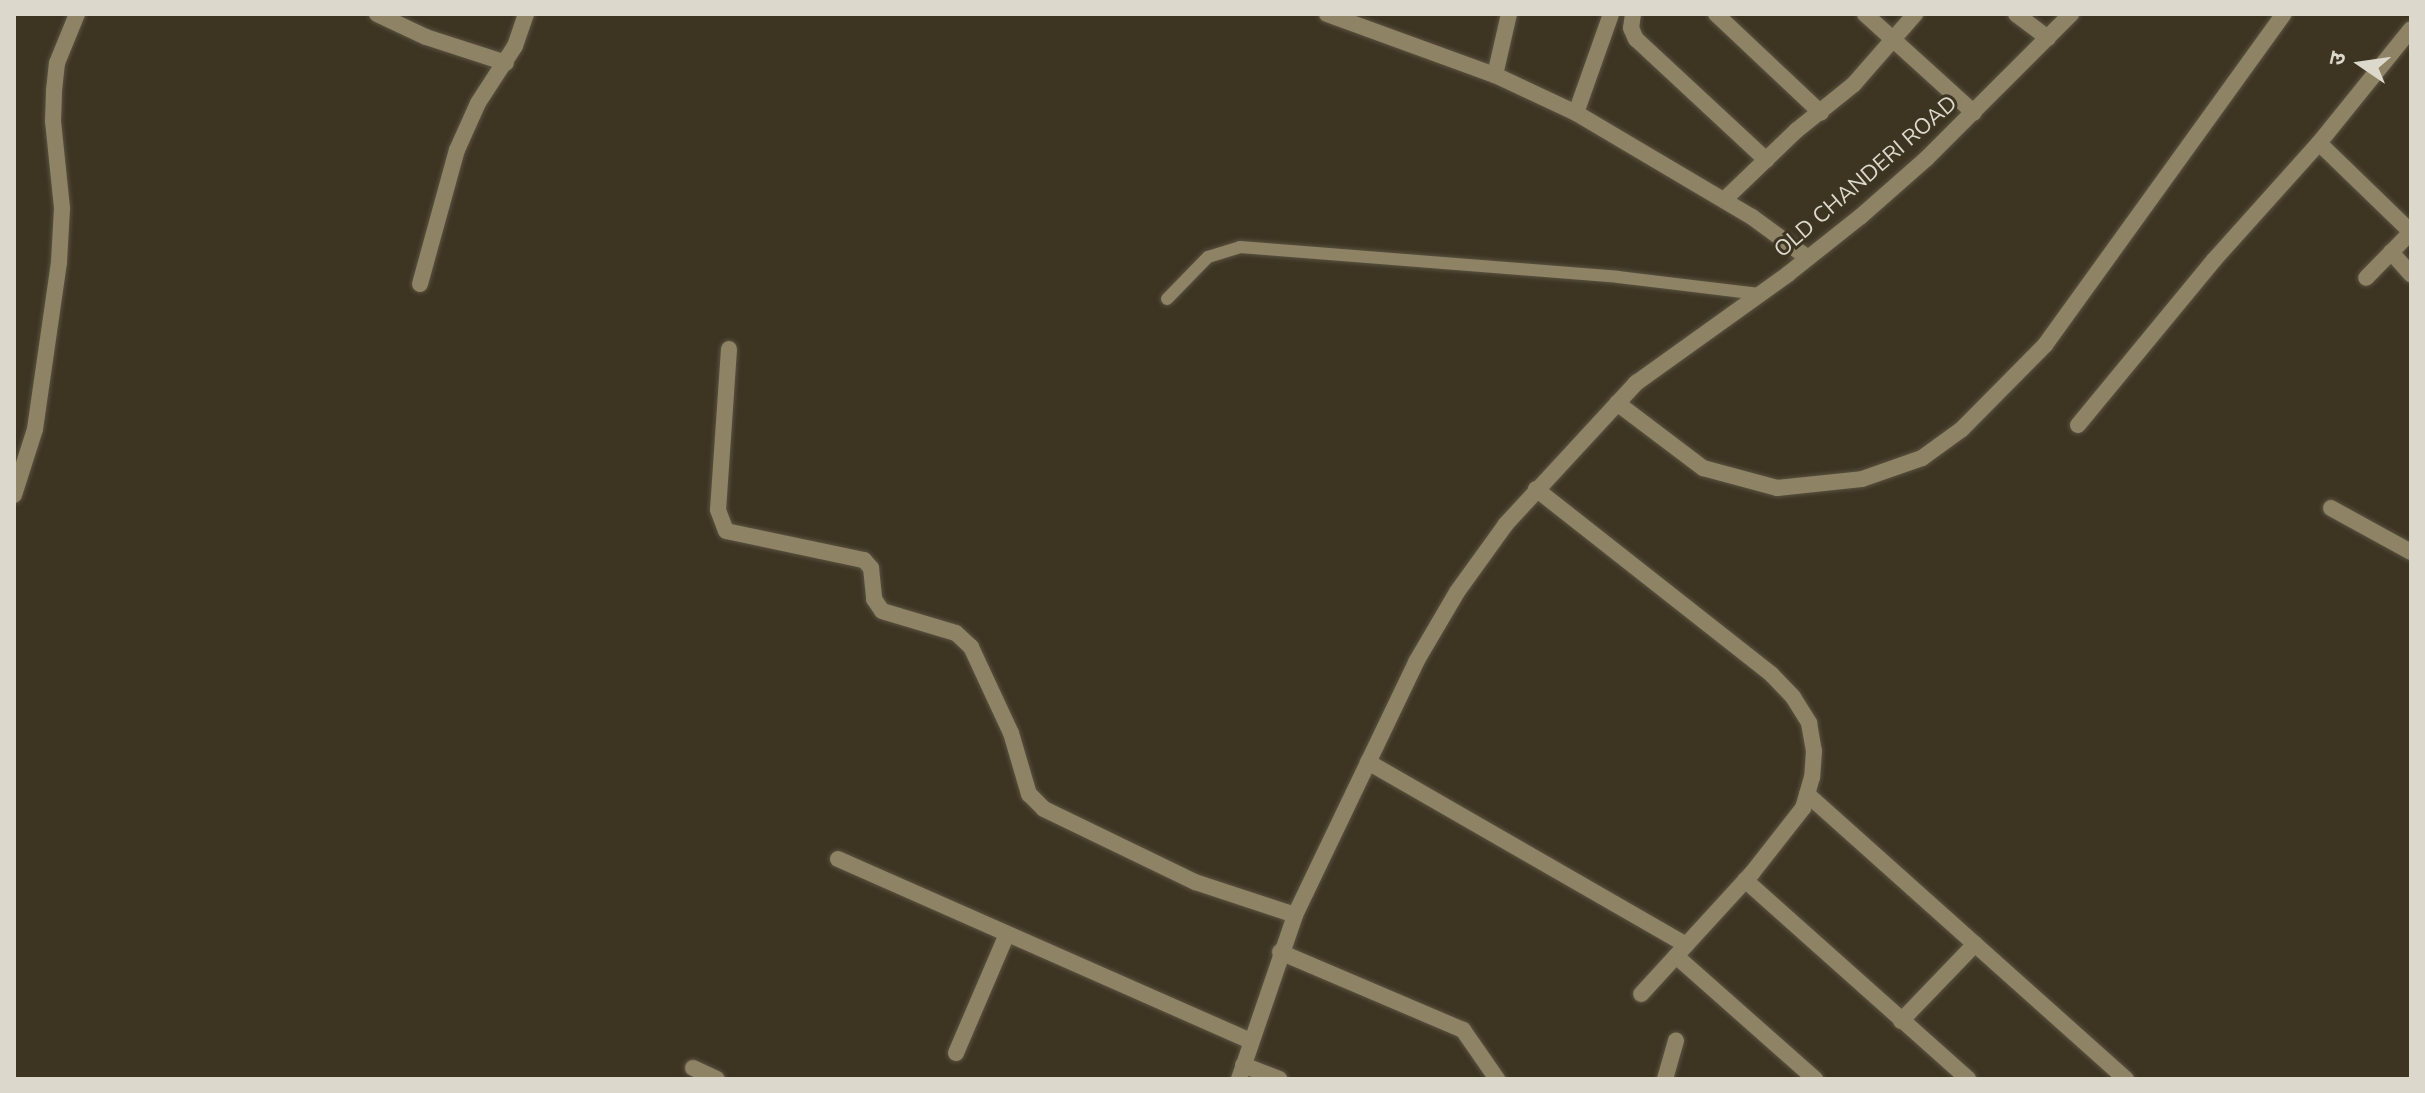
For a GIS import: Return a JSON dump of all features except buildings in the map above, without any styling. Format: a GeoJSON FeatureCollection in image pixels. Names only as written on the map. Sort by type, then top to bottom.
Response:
{"type":"FeatureCollection","features":[{"type":"Feature","properties":{"kind":"street"},"geometry":{"type":"LineString","coordinates":[[14,495],[35,429],[59,262],[62,208],[53,121],[54,91],[57,63],[77,14]]}},
{"type":"Feature","properties":{"kind":"street"},"geometry":{"type":"LineString","coordinates":[[377,14],[426,37],[506,63]]}},
{"type":"Feature","properties":{"kind":"street"},"geometry":{"type":"LineString","coordinates":[[420,284],[457,150],[478,103],[506,63],[526,14]]}},
{"type":"Feature","properties":{"kind":"street"},"geometry":{"type":"LineString","coordinates":[[1327,14],[1495,75],[1576,113],[1724,200],[1808,258]]}},
{"type":"Feature","properties":{"kind":"street"},"geometry":{"type":"LineString","coordinates":[[1495,75],[1509,14]]}},
{"type":"Feature","properties":{"kind":"street"},"geometry":{"type":"LineString","coordinates":[[1576,113],[1611,14]]}},
{"type":"Feature","properties":{"kind":"street"},"geometry":{"type":"LineString","coordinates":[[1633,14],[1631,28],[1636,39],[1766,160]]}},
{"type":"Feature","properties":{"kind":"street"},"geometry":{"type":"LineString","coordinates":[[1716,14],[1821,113]]}},
{"type":"Feature","properties":{"kind":"street"},"geometry":{"type":"LineString","coordinates":[[1865,14],[1974,113]]}},
{"type":"Feature","properties":{"kind":"street"},"geometry":{"type":"LineString","coordinates":[[1724,200],[1854,84],[1915,14]]}},
{"type":"Feature","properties":{"kind":"street"},"geometry":{"type":"LineString","coordinates":[[2016,14],[2048,38]]}},
{"type":"Feature","properties":{"kind":"street","name":"OLD CHANDERI ROAD"},"geometry":{"type":"LineString","coordinates":[[1241,1072],[1295,915],[1416,662],[1457,592],[1536,489],[1627,393],[1871,207],[1974,113],[2071,14]]}},
{"type":"Feature","properties":{"kind":"street"},"geometry":{"type":"LineString","coordinates":[[1627,393],[1703,468],[1777,488],[1862,479],[1922,458],[1962,429],[2045,345],[2284,14]]}},
{"type":"Feature","properties":{"kind":"street"},"geometry":{"type":"LineString","coordinates":[[2078,425],[2198,280],[2319,143],[2411,29]]}},
{"type":"Feature","properties":{"kind":"street"},"geometry":{"type":"LineString","coordinates":[[2319,143],[2411,232],[2366,278]]}},
{"type":"Feature","properties":{"kind":"street"},"geometry":{"type":"LineString","coordinates":[[2391,252],[2411,274]]}},
{"type":"Feature","properties":{"kind":"street"},"geometry":{"type":"LineString","coordinates":[[729,349],[720,523],[726,531],[737,536],[852,555],[864,560],[874,582],[874,599],[882,611],[956,633],[971,647],[1011,733],[1029,794],[1044,809],[1195,882],[1295,915]]}},
{"type":"Feature","properties":{"kind":"street"},"geometry":{"type":"LineString","coordinates":[[1536,489],[1772,675],[1793,697],[1809,723],[1814,751],[1803,808],[1745,880],[1641,994]]}},
{"type":"Feature","properties":{"kind":"street"},"geometry":{"type":"LineString","coordinates":[[2331,508],[2411,552]]}},
{"type":"Feature","properties":{"kind":"street"},"geometry":{"type":"LineString","coordinates":[[1368,762],[1681,950],[1815,1079]]}},
{"type":"Feature","properties":{"kind":"street"},"geometry":{"type":"LineString","coordinates":[[1807,794],[2126,1079]]}},
{"type":"Feature","properties":{"kind":"street"},"geometry":{"type":"LineString","coordinates":[[838,859],[1250,1041]]}},
{"type":"Feature","properties":{"kind":"street"},"geometry":{"type":"LineString","coordinates":[[1745,880],[1968,1079]]}},
{"type":"Feature","properties":{"kind":"street"},"geometry":{"type":"LineString","coordinates":[[956,1053],[1007,934]]}},
{"type":"Feature","properties":{"kind":"street"},"geometry":{"type":"LineString","coordinates":[[1901,1021],[1975,944]]}},
{"type":"Feature","properties":{"kind":"street"},"geometry":{"type":"LineString","coordinates":[[1280,952],[1463,1030],[1497,1079]]}},
{"type":"Feature","properties":{"kind":"street"},"geometry":{"type":"LineString","coordinates":[[1665,1079],[1676,1041]]}},
{"type":"Feature","properties":{"kind":"street"},"geometry":{"type":"LineString","coordinates":[[693,1068],[717,1079]]}},
{"type":"Feature","properties":{"kind":"street"},"geometry":{"type":"LineString","coordinates":[[1241,1072],[1279,1079]]}},
{"type":"Feature","properties":{"kind":"lane"},"geometry":{"type":"LineString","coordinates":[[1167,299],[1208,257],[1240,247],[1618,277],[1759,294]]}}]}
